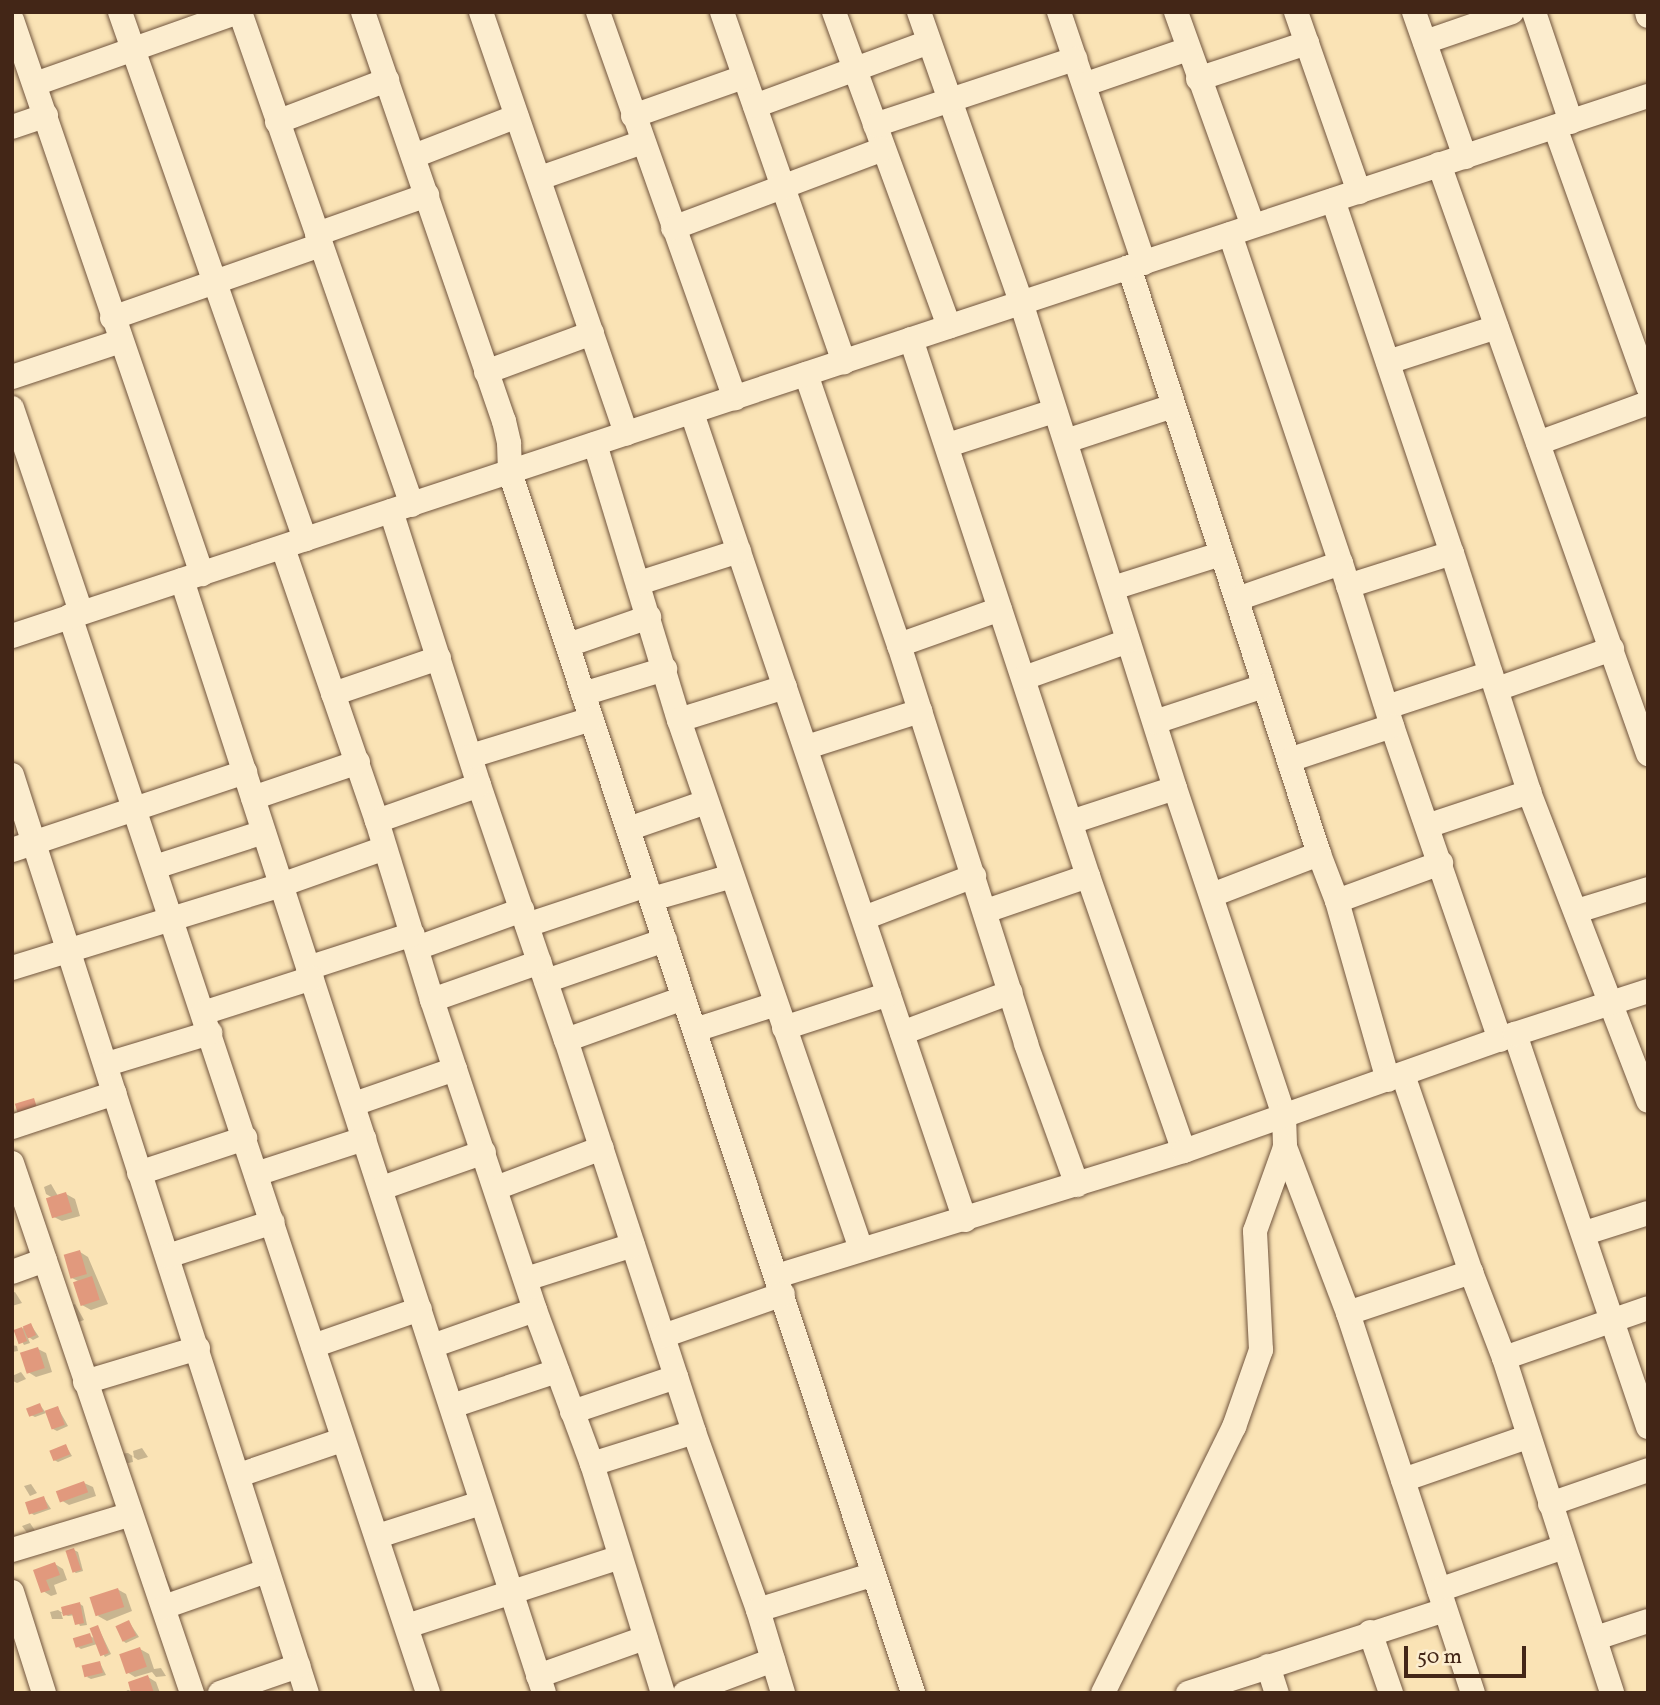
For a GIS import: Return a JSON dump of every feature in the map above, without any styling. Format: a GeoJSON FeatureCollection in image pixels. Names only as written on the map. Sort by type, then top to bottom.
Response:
{"type":"FeatureCollection","features":[{"type":"Feature","properties":{"kind":"street"},"geometry":{"type":"LineString","coordinates":[[120,12],[215,282],[294,544],[333,694],[358,762],[432,1000],[535,1310],[592,1464],[663,1693]]}},
{"type":"Feature","properties":{"kind":"street"},"geometry":{"type":"LineString","coordinates":[[35,84],[239,12],[319,239],[401,508],[439,658],[479,785],[566,1040],[694,1432],[758,1610],[783,1693]]}},
{"type":"Feature","properties":{"kind":"street"},"geometry":{"type":"LineString","coordinates":[[363,12],[504,421],[509,443],[510,472],[913,1693]]}},
{"type":"Feature","properties":{"kind":"street"},"geometry":{"type":"LineString","coordinates":[[481,12],[626,434]]}},
{"type":"Feature","properties":{"kind":"street"},"geometry":{"type":"LineString","coordinates":[[597,12],[735,398]]}},
{"type":"Feature","properties":{"kind":"street"},"geometry":{"type":"LineString","coordinates":[[834,12],[949,327]]}},
{"type":"Feature","properties":{"kind":"street"},"geometry":{"type":"LineString","coordinates":[[919,12],[1021,302],[1175,788],[1284,1116],[1285,1147],[1348,1313],[1473,1693]]}},
{"type":"Feature","properties":{"kind":"street"},"geometry":{"type":"LineString","coordinates":[[1059,12],[1086,84],[1174,406],[1319,854],[1395,1077],[1504,1358],[1527,1437],[1612,1693]]}},
{"type":"Feature","properties":{"kind":"street"},"geometry":{"type":"LineString","coordinates":[[1296,12],[1359,192]]}},
{"type":"Feature","properties":{"kind":"street"},"geometry":{"type":"LineString","coordinates":[[1415,12],[1465,157]]}},
{"type":"Feature","properties":{"kind":"street"},"geometry":{"type":"LineString","coordinates":[[1425,42],[1512,12]]}},
{"type":"Feature","properties":{"kind":"street"},"geometry":{"type":"LineString","coordinates":[[1534,12],[1563,124],[1637,325],[1648,387]]}},
{"type":"Feature","properties":{"kind":"street"},"geometry":{"type":"LineString","coordinates":[[724,13],[844,362]]}},
{"type":"Feature","properties":{"kind":"street"},"geometry":{"type":"LineString","coordinates":[[1182,14],[1188,50],[1344,575],[1389,717],[1507,1037],[1585,1233],[1648,1427]]}},
{"type":"Feature","properties":{"kind":"street"},"geometry":{"type":"LineString","coordinates":[[12,20],[121,341],[192,577],[253,798],[382,1188],[541,1684],[645,1638]]}},
{"type":"Feature","properties":{"kind":"street"},"geometry":{"type":"LineString","coordinates":[[755,106],[929,42]]}},
{"type":"Feature","properties":{"kind":"street"},"geometry":{"type":"LineString","coordinates":[[1198,79],[1307,43]]}},
{"type":"Feature","properties":{"kind":"street"},"geometry":{"type":"LineString","coordinates":[[1086,84],[1188,50]]}},
{"type":"Feature","properties":{"kind":"street"},"geometry":{"type":"LineString","coordinates":[[875,125],[1075,59]]}},
{"type":"Feature","properties":{"kind":"street"},"geometry":{"type":"LineString","coordinates":[[634,116],[744,77]]}},
{"type":"Feature","properties":{"kind":"street"},"geometry":{"type":"LineString","coordinates":[[277,122],[387,80]]}},
{"type":"Feature","properties":{"kind":"street"},"geometry":{"type":"LineString","coordinates":[[12,636],[1648,96]]}},
{"type":"Feature","properties":{"kind":"street"},"geometry":{"type":"LineString","coordinates":[[12,127],[46,116]]}},
{"type":"Feature","properties":{"kind":"street"},"geometry":{"type":"LineString","coordinates":[[414,156],[517,116]]}},
{"type":"Feature","properties":{"kind":"street"},"geometry":{"type":"LineString","coordinates":[[540,178],[643,142]]}},
{"type":"Feature","properties":{"kind":"street"},"geometry":{"type":"LineString","coordinates":[[673,228],[883,149]]}},
{"type":"Feature","properties":{"kind":"street"},"geometry":{"type":"LineString","coordinates":[[1440,164],[1648,753]]}},
{"type":"Feature","properties":{"kind":"street"},"geometry":{"type":"LineString","coordinates":[[112,318],[215,282],[427,195]]}},
{"type":"Feature","properties":{"kind":"street"},"geometry":{"type":"LineString","coordinates":[[1333,200],[1452,552],[1529,792],[1648,1101]]}},
{"type":"Feature","properties":{"kind":"street"},"geometry":{"type":"LineString","coordinates":[[1388,362],[1497,327]]}},
{"type":"Feature","properties":{"kind":"street"},"geometry":{"type":"LineString","coordinates":[[485,372],[592,333]]}},
{"type":"Feature","properties":{"kind":"street"},"geometry":{"type":"LineString","coordinates":[[911,339],[1088,876],[1184,1152]]}},
{"type":"Feature","properties":{"kind":"street"},"geometry":{"type":"LineString","coordinates":[[12,377],[121,341]]}},
{"type":"Feature","properties":{"kind":"street"},"geometry":{"type":"LineString","coordinates":[[806,374],[899,645],[1011,992],[1077,1185]]}},
{"type":"Feature","properties":{"kind":"street"},"geometry":{"type":"LineString","coordinates":[[1538,443],[1648,403]]}},
{"type":"Feature","properties":{"kind":"street"},"geometry":{"type":"LineString","coordinates":[[1066,441],[1174,406]]}},
{"type":"Feature","properties":{"kind":"street"},"geometry":{"type":"LineString","coordinates":[[12,408],[133,807],[273,1222],[342,1440],[378,1536],[428,1693]]}},
{"type":"Feature","properties":{"kind":"street"},"geometry":{"type":"LineString","coordinates":[[948,445],[1054,411]]}},
{"type":"Feature","properties":{"kind":"street"},"geometry":{"type":"LineString","coordinates":[[692,413],[965,1220]]}},
{"type":"Feature","properties":{"kind":"street"},"geometry":{"type":"LineString","coordinates":[[595,444],[706,802],[861,1249]]}},
{"type":"Feature","properties":{"kind":"street"},"geometry":{"type":"LineString","coordinates":[[639,583],[739,551]]}},
{"type":"Feature","properties":{"kind":"street"},"geometry":{"type":"LineString","coordinates":[[1237,599],[1452,552]]}},
{"type":"Feature","properties":{"kind":"street"},"geometry":{"type":"LineString","coordinates":[[1113,588],[1221,554]]}},
{"type":"Feature","properties":{"kind":"street"},"geometry":{"type":"LineString","coordinates":[[899,645],[1000,609]]}},
{"type":"Feature","properties":{"kind":"street"},"geometry":{"type":"LineString","coordinates":[[568,645],[649,617]]}},
{"type":"Feature","properties":{"kind":"street"},"geometry":{"type":"LineString","coordinates":[[1024,678],[1128,641]]}},
{"type":"Feature","properties":{"kind":"street"},"geometry":{"type":"LineString","coordinates":[[1289,760],[1389,717],[1494,681],[1612,649]]}},
{"type":"Feature","properties":{"kind":"street"},"geometry":{"type":"LineString","coordinates":[[333,694],[439,658]]}},
{"type":"Feature","properties":{"kind":"street"},"geometry":{"type":"LineString","coordinates":[[583,694],[665,669]]}},
{"type":"Feature","properties":{"kind":"street"},"geometry":{"type":"LineString","coordinates":[[1154,722],[1264,686]]}},
{"type":"Feature","properties":{"kind":"street"},"geometry":{"type":"LineString","coordinates":[[679,720],[785,687]]}},
{"type":"Feature","properties":{"kind":"street"},"geometry":{"type":"LineString","coordinates":[[807,747],[920,711]]}},
{"type":"Feature","properties":{"kind":"street"},"geometry":{"type":"LineString","coordinates":[[471,756],[591,719]]}},
{"type":"Feature","properties":{"kind":"street"},"geometry":{"type":"LineString","coordinates":[[253,798],[358,762]]}},
{"type":"Feature","properties":{"kind":"street"},"geometry":{"type":"LineString","coordinates":[[23,846],[133,807],[245,772]]}},
{"type":"Feature","properties":{"kind":"street"},"geometry":{"type":"LineString","coordinates":[[12,775],[23,846],[68,951],[107,1064],[139,1172],[239,1475],[266,1571],[307,1693]]}},
{"type":"Feature","properties":{"kind":"street"},"geometry":{"type":"LineString","coordinates":[[377,821],[479,785]]}},
{"type":"Feature","properties":{"kind":"street"},"geometry":{"type":"LineString","coordinates":[[1071,822],[1175,788]]}},
{"type":"Feature","properties":{"kind":"street"},"geometry":{"type":"LineString","coordinates":[[1427,826],[1529,792]]}},
{"type":"Feature","properties":{"kind":"street"},"geometry":{"type":"LineString","coordinates":[[628,829],[706,802]]}},
{"type":"Feature","properties":{"kind":"street"},"geometry":{"type":"LineString","coordinates":[[155,867],[264,832]]}},
{"type":"Feature","properties":{"kind":"street"},"geometry":{"type":"LineString","coordinates":[[12,968],[281,885],[384,848]]}},
{"type":"Feature","properties":{"kind":"street"},"geometry":{"type":"LineString","coordinates":[[1212,895],[1319,854]]}},
{"type":"Feature","properties":{"kind":"street"},"geometry":{"type":"LineString","coordinates":[[1337,901],[1441,863]]}},
{"type":"Feature","properties":{"kind":"street"},"geometry":{"type":"LineString","coordinates":[[107,1064],[206,1023],[310,973],[415,941],[732,876]]}},
{"type":"Feature","properties":{"kind":"street"},"geometry":{"type":"LineString","coordinates":[[864,918],[974,876]]}},
{"type":"Feature","properties":{"kind":"street"},"geometry":{"type":"LineString","coordinates":[[986,911],[1088,876]]}},
{"type":"Feature","properties":{"kind":"street"},"geometry":{"type":"LineString","coordinates":[[1577,911],[1648,888]]}},
{"type":"Feature","properties":{"kind":"street"},"geometry":{"type":"LineString","coordinates":[[432,1000],[665,940]]}},
{"type":"Feature","properties":{"kind":"street"},"geometry":{"type":"LineString","coordinates":[[663,1336],[861,1249],[965,1220],[1184,1152],[1507,1037],[1648,991]]}},
{"type":"Feature","properties":{"kind":"street"},"geometry":{"type":"LineString","coordinates":[[902,1032],[1011,992]]}},
{"type":"Feature","properties":{"kind":"street"},"geometry":{"type":"LineString","coordinates":[[784,1028],[888,994]]}},
{"type":"Feature","properties":{"kind":"street"},"geometry":{"type":"LineString","coordinates":[[566,1040],[684,999]]}},
{"type":"Feature","properties":{"kind":"street"},"geometry":{"type":"LineString","coordinates":[[695,1030],[776,1003]]}},
{"type":"Feature","properties":{"kind":"street"},"geometry":{"type":"LineString","coordinates":[[354,1104],[455,1069]]}},
{"type":"Feature","properties":{"kind":"street"},"geometry":{"type":"LineString","coordinates":[[12,1126],[115,1093]]}},
{"type":"Feature","properties":{"kind":"street"},"geometry":{"type":"LineString","coordinates":[[139,1172],[245,1138]]}},
{"type":"Feature","properties":{"kind":"street"},"geometry":{"type":"LineString","coordinates":[[256,1174],[364,1139]]}},
{"type":"Feature","properties":{"kind":"street"},"geometry":{"type":"LineString","coordinates":[[1103,1693],[1234,1427],[1261,1350],[1255,1231],[1285,1147]]}},
{"type":"Feature","properties":{"kind":"street"},"geometry":{"type":"LineString","coordinates":[[496,1188],[601,1148]]}},
{"type":"Feature","properties":{"kind":"street"},"geometry":{"type":"LineString","coordinates":[[382,1188],[484,1152]]}},
{"type":"Feature","properties":{"kind":"street"},"geometry":{"type":"LineString","coordinates":[[12,1163],[18,1197],[45,1260],[192,1693]]}},
{"type":"Feature","properties":{"kind":"street"},"geometry":{"type":"LineString","coordinates":[[1585,1233],[1648,1213]]}},
{"type":"Feature","properties":{"kind":"street"},"geometry":{"type":"LineString","coordinates":[[168,1256],[273,1222]]}},
{"type":"Feature","properties":{"kind":"street"},"geometry":{"type":"LineString","coordinates":[[526,1279],[633,1245]]}},
{"type":"Feature","properties":{"kind":"street"},"geometry":{"type":"LineString","coordinates":[[12,1272],[45,1260]]}},
{"type":"Feature","properties":{"kind":"street"},"geometry":{"type":"LineString","coordinates":[[1348,1313],[1471,1272]]}},
{"type":"Feature","properties":{"kind":"street"},"geometry":{"type":"LineString","coordinates":[[1504,1358],[1648,1308]]}},
{"type":"Feature","properties":{"kind":"street"},"geometry":{"type":"LineString","coordinates":[[313,1346],[420,1309]]}},
{"type":"Feature","properties":{"kind":"street"},"geometry":{"type":"LineString","coordinates":[[432,1346],[535,1310]]}},
{"type":"Feature","properties":{"kind":"street"},"geometry":{"type":"LineString","coordinates":[[85,1382],[198,1348]]}},
{"type":"Feature","properties":{"kind":"street"},"geometry":{"type":"LineString","coordinates":[[452,1406],[557,1371]]}},
{"type":"Feature","properties":{"kind":"street"},"geometry":{"type":"LineString","coordinates":[[572,1412],[676,1377]]}},
{"type":"Feature","properties":{"kind":"street"},"geometry":{"type":"LineString","coordinates":[[592,1464],[694,1432]]}},
{"type":"Feature","properties":{"kind":"street"},"geometry":{"type":"LineString","coordinates":[[1403,1480],[1527,1437]]}},
{"type":"Feature","properties":{"kind":"street"},"geometry":{"type":"LineString","coordinates":[[239,1475],[342,1440]]}},
{"type":"Feature","properties":{"kind":"street"},"geometry":{"type":"LineString","coordinates":[[1550,1504],[1648,1470]]}},
{"type":"Feature","properties":{"kind":"street"},"geometry":{"type":"LineString","coordinates":[[378,1536],[481,1503]]}},
{"type":"Feature","properties":{"kind":"street"},"geometry":{"type":"LineString","coordinates":[[12,1550],[131,1514]]}},
{"type":"Feature","properties":{"kind":"street"},"geometry":{"type":"LineString","coordinates":[[1188,1693],[1370,1632],[1564,1547]]}},
{"type":"Feature","properties":{"kind":"street"},"geometry":{"type":"LineString","coordinates":[[407,1626],[620,1557]]}},
{"type":"Feature","properties":{"kind":"street"},"geometry":{"type":"LineString","coordinates":[[164,1607],[266,1571]]}},
{"type":"Feature","properties":{"kind":"street"},"geometry":{"type":"LineString","coordinates":[[758,1610],[874,1574]]}},
{"type":"Feature","properties":{"kind":"street"},"geometry":{"type":"LineString","coordinates":[[12,1592],[21,1656],[44,1693]]}},
{"type":"Feature","properties":{"kind":"street"},"geometry":{"type":"LineString","coordinates":[[1595,1638],[1648,1621]]}},
{"type":"Feature","properties":{"kind":"street"},"geometry":{"type":"LineString","coordinates":[[1370,1632],[1391,1693]]}},
{"type":"Feature","properties":{"kind":"street"},"geometry":{"type":"LineString","coordinates":[[685,1693],[773,1660]]}},
{"type":"Feature","properties":{"kind":"street"},"geometry":{"type":"LineString","coordinates":[[220,1693],[298,1666]]}},
{"type":"Feature","properties":{"kind":"street"},"geometry":{"type":"LineString","coordinates":[[1268,1666],[1277,1693]]}},
{"type":"Feature","properties":{"kind":"building"},"geometry":{"type":"Polygon","coordinates":[[[34,1098],[37,1108],[18,1113],[15,1104],[34,1098]]]}},
{"type":"Feature","properties":{"kind":"building"},"geometry":{"type":"Polygon","coordinates":[[[66,1192],[72,1212],[52,1218],[46,1198],[66,1192]]]}},
{"type":"Feature","properties":{"kind":"building"},"geometry":{"type":"Polygon","coordinates":[[[80,1250],[87,1274],[71,1279],[64,1255],[80,1250]]]}},
{"type":"Feature","properties":{"kind":"building"},"geometry":{"type":"Polygon","coordinates":[[[92,1276],[100,1300],[81,1306],[73,1282],[92,1276]]]}},
{"type":"Feature","properties":{"kind":"building"},"geometry":{"type":"Polygon","coordinates":[[[31,1323],[36,1335],[28,1338],[23,1327],[31,1323]]]}},
{"type":"Feature","properties":{"kind":"building"},"geometry":{"type":"Polygon","coordinates":[[[22,1327],[27,1341],[19,1344],[14,1330],[22,1327]]]}},
{"type":"Feature","properties":{"kind":"building"},"geometry":{"type":"Polygon","coordinates":[[[38,1347],[45,1368],[27,1374],[20,1353],[38,1347]]]}},
{"type":"Feature","properties":{"kind":"building"},"geometry":{"type":"Polygon","coordinates":[[[40,1403],[43,1411],[29,1417],[26,1408],[40,1403]]]}},
{"type":"Feature","properties":{"kind":"building"},"geometry":{"type":"Polygon","coordinates":[[[58,1406],[65,1425],[52,1430],[45,1411],[58,1406]]]}},
{"type":"Feature","properties":{"kind":"building"},"geometry":{"type":"Polygon","coordinates":[[[66,1444],[70,1454],[53,1461],[49,1451],[66,1444]]]}},
{"type":"Feature","properties":{"kind":"building"},"geometry":{"type":"Polygon","coordinates":[[[84,1481],[88,1492],[60,1503],[56,1491],[84,1481]]]}},
{"type":"Feature","properties":{"kind":"building"},"geometry":{"type":"Polygon","coordinates":[[[44,1496],[48,1508],[29,1515],[25,1502],[44,1496]]]}},
{"type":"Feature","properties":{"kind":"building"},"geometry":{"type":"Polygon","coordinates":[[[74,1548],[81,1570],[73,1573],[65,1551],[74,1548]]]}},
{"type":"Feature","properties":{"kind":"building"},"geometry":{"type":"Polygon","coordinates":[[[55,1562],[60,1575],[46,1580],[50,1590],[41,1593],[33,1570],[55,1562]]]}},
{"type":"Feature","properties":{"kind":"building"},"geometry":{"type":"Polygon","coordinates":[[[118,1588],[124,1607],[96,1616],[89,1597],[118,1588]]]}},
{"type":"Feature","properties":{"kind":"building"},"geometry":{"type":"Polygon","coordinates":[[[80,1602],[84,1623],[75,1625],[72,1614],[63,1616],[61,1607],[80,1602]]]}},
{"type":"Feature","properties":{"kind":"building"},"geometry":{"type":"Polygon","coordinates":[[[129,1620],[136,1635],[123,1642],[115,1626],[129,1620]]]}},
{"type":"Feature","properties":{"kind":"building"},"geometry":{"type":"Polygon","coordinates":[[[98,1625],[109,1653],[100,1656],[90,1628],[98,1625]]]}},
{"type":"Feature","properties":{"kind":"building"},"geometry":{"type":"Polygon","coordinates":[[[90,1633],[93,1643],[76,1648],[73,1638],[90,1633]]]}},
{"type":"Feature","properties":{"kind":"building"},"geometry":{"type":"Polygon","coordinates":[[[140,1647],[147,1667],[126,1674],[119,1654],[140,1647]]]}},
{"type":"Feature","properties":{"kind":"building"},"geometry":{"type":"Polygon","coordinates":[[[100,1661],[103,1673],[84,1677],[82,1666],[100,1661]]]}},
{"type":"Feature","properties":{"kind":"building"},"geometry":{"type":"Polygon","coordinates":[[[148,1675],[154,1693],[131,1693],[128,1682],[148,1675]]]}}]}
